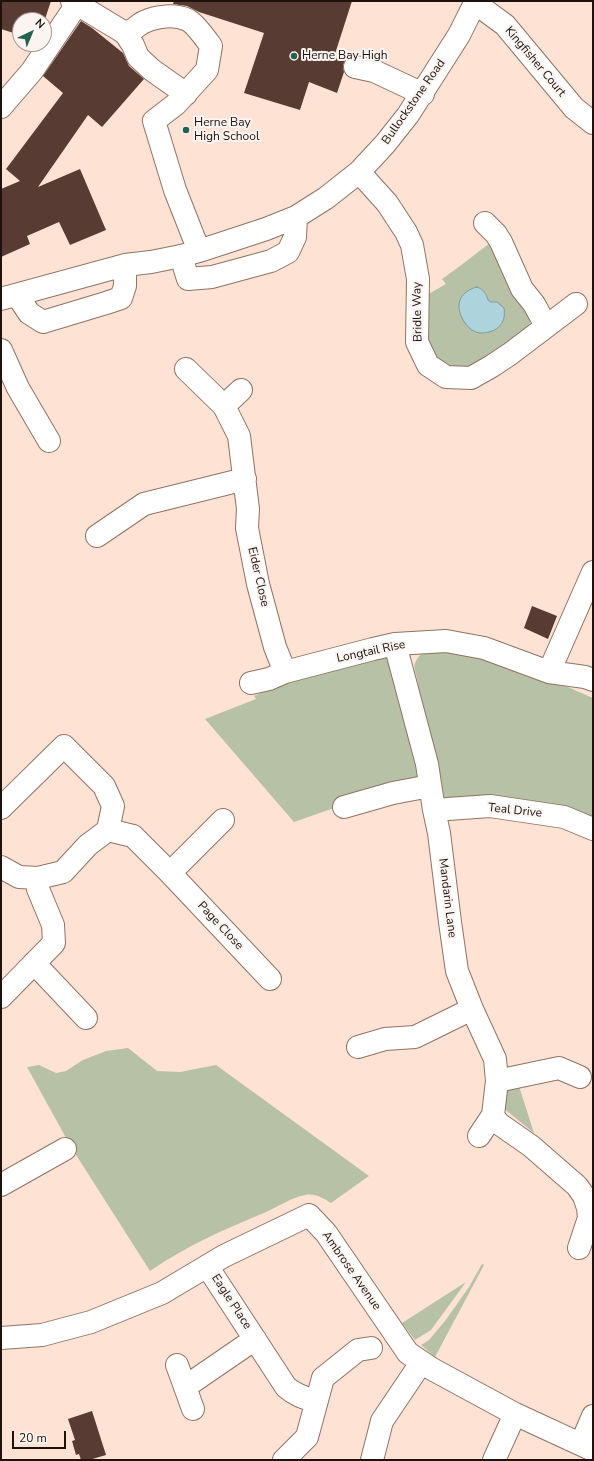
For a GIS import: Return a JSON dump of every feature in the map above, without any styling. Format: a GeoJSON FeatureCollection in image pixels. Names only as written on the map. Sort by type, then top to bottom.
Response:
{"type":"FeatureCollection","features":[{"type":"Feature","properties":{"kind":"street"},"geometry":{"type":"LineString","coordinates":[[1,107],[32,71],[74,2],[126,33],[138,57],[152,70],[186,94]]}},
{"type":"Feature","properties":{"kind":"street","name":"Bullockstone Road"},"geometry":{"type":"LineString","coordinates":[[9,297],[125,265],[151,262],[190,253],[266,229],[296,216],[326,198],[359,172],[385,144],[408,115],[423,94],[459,35],[475,2]]}},
{"type":"Feature","properties":{"kind":"street","name":"Kingfisher Court"},"geometry":{"type":"LineString","coordinates":[[475,2],[505,25],[574,108],[593,123]]}},
{"type":"Feature","properties":{"kind":"street"},"geometry":{"type":"LineString","coordinates":[[126,33],[143,23],[171,16],[188,20],[211,46],[207,70],[186,94],[154,121],[175,190],[190,253],[188,279],[212,277],[271,261],[288,252],[295,237],[296,216]]}},
{"type":"Feature","properties":{"kind":"street"},"geometry":{"type":"LineString","coordinates":[[355,67],[374,71],[423,94]]}},
{"type":"Feature","properties":{"kind":"street","name":"Bridle Way"},"geometry":{"type":"LineString","coordinates":[[359,172],[396,215],[412,245],[418,279],[417,342],[428,365],[446,377],[471,378],[510,354],[576,304]]}},
{"type":"Feature","properties":{"kind":"street"},"geometry":{"type":"LineString","coordinates":[[485,223],[496,234],[501,242],[520,285],[534,304],[546,326]]}},
{"type":"Feature","properties":{"kind":"street","name":"Bullockstone Road"},"geometry":{"type":"LineString","coordinates":[[9,297],[43,322],[121,298],[125,286],[125,265]]}},
{"type":"Feature","properties":{"kind":"street"},"geometry":{"type":"LineString","coordinates":[[1,350],[18,388],[49,442]]}},
{"type":"Feature","properties":{"kind":"street","name":"Eider Close"},"geometry":{"type":"LineString","coordinates":[[186,369],[224,406],[239,436],[248,508],[247,528],[257,577],[275,647],[285,672]]}},
{"type":"Feature","properties":{"kind":"street"},"geometry":{"type":"LineString","coordinates":[[224,406],[241,390]]}},
{"type":"Feature","properties":{"kind":"street"},"geometry":{"type":"LineString","coordinates":[[97,536],[144,504],[245,479]]}},
{"type":"Feature","properties":{"kind":"street"},"geometry":{"type":"LineString","coordinates":[[549,672],[593,572]]}},
{"type":"Feature","properties":{"kind":"street","name":"Longtail Rise"},"geometry":{"type":"LineString","coordinates":[[251,683],[269,679],[285,672],[395,644],[446,642],[484,648],[549,672],[589,679]]}},
{"type":"Feature","properties":{"kind":"street","name":"Mandarin Lane"},"geometry":{"type":"LineString","coordinates":[[395,644],[428,764],[430,786],[439,833],[457,971],[472,1009],[495,1059],[496,1081],[493,1115]]}},
{"type":"Feature","properties":{"kind":"street"},"geometry":{"type":"LineString","coordinates":[[1,808],[64,746],[104,786],[113,806],[108,830],[88,846],[63,872],[38,878],[19,877],[1,867]]}},
{"type":"Feature","properties":{"kind":"street"},"geometry":{"type":"LineString","coordinates":[[344,807],[393,793],[430,786]]}},
{"type":"Feature","properties":{"kind":"street","name":"Teal Drive"},"geometry":{"type":"LineString","coordinates":[[434,810],[490,806],[564,816],[593,829]]}},
{"type":"Feature","properties":{"kind":"street"},"geometry":{"type":"LineString","coordinates":[[170,873],[224,820]]}},
{"type":"Feature","properties":{"kind":"street","name":"Page Close"},"geometry":{"type":"LineString","coordinates":[[108,830],[133,836],[270,979]]}},
{"type":"Feature","properties":{"kind":"street"},"geometry":{"type":"LineString","coordinates":[[1,997],[54,943],[54,925],[38,889],[38,878]]}},
{"type":"Feature","properties":{"kind":"street"},"geometry":{"type":"LineString","coordinates":[[34,963],[86,1018]]}},
{"type":"Feature","properties":{"kind":"street"},"geometry":{"type":"LineString","coordinates":[[358,1047],[385,1039],[415,1037],[472,1009]]}},
{"type":"Feature","properties":{"kind":"street"},"geometry":{"type":"LineString","coordinates":[[496,1081],[559,1068],[580,1076]]}},
{"type":"Feature","properties":{"kind":"street"},"geometry":{"type":"LineString","coordinates":[[478,1136],[493,1115],[498,1123],[531,1146],[577,1186],[584,1196],[588,1208],[588,1218],[579,1248]]}},
{"type":"Feature","properties":{"kind":"street"},"geometry":{"type":"LineString","coordinates":[[1,1185],[65,1150]]}},
{"type":"Feature","properties":{"kind":"street","name":"Ambrose Avenue"},"geometry":{"type":"LineString","coordinates":[[1,1338],[42,1335],[91,1322],[162,1293],[224,1256],[308,1215],[326,1233],[408,1353],[421,1363],[515,1414],[587,1447]]}},
{"type":"Feature","properties":{"kind":"street","name":"Eagle Place"},"geometry":{"type":"LineString","coordinates":[[207,1266],[286,1387],[292,1393],[302,1398],[316,1401]]}},
{"type":"Feature","properties":{"kind":"street","name":"Eagle Place"},"geometry":{"type":"LineString","coordinates":[[185,1387],[255,1339]]}},
{"type":"Feature","properties":{"kind":"street"},"geometry":{"type":"LineString","coordinates":[[284,1460],[307,1437],[323,1378],[358,1350],[371,1348]]}},
{"type":"Feature","properties":{"kind":"street"},"geometry":{"type":"LineString","coordinates":[[372,1460],[382,1421],[421,1363]]}},
{"type":"Feature","properties":{"kind":"street"},"geometry":{"type":"LineString","coordinates":[[177,1365],[193,1409]]}},
{"type":"Feature","properties":{"kind":"street"},"geometry":{"type":"LineString","coordinates":[[494,1460],[515,1414]]}},
{"type":"Feature","properties":{"kind":"street"},"geometry":{"type":"LineString","coordinates":[[587,1447],[593,1416]]}},
{"type":"Feature","properties":{"kind":"green space"},"geometry":{"type":"Polygon","coordinates":[[[490,243],[531,321],[526,330],[474,368],[444,367],[429,351],[425,296],[446,284],[442,279],[490,243]]]}},
{"type":"Feature","properties":{"kind":"green space"},"geometry":{"type":"Polygon","coordinates":[[[450,651],[486,657],[547,678],[593,698],[593,817],[568,809],[443,799],[438,787],[334,808],[294,822],[205,719],[256,699],[254,696],[283,684],[383,655],[392,658],[414,693],[418,687],[415,662],[422,653],[450,651]]]}},
{"type":"Feature","properties":{"kind":"green space"},"geometry":{"type":"Polygon","coordinates":[[[128,1048],[157,1071],[180,1072],[216,1065],[369,1176],[331,1203],[316,1195],[305,1195],[295,1198],[206,1238],[150,1271],[71,1147],[27,1067],[39,1065],[56,1073],[66,1071],[83,1060],[106,1051],[128,1048]]]}},
{"type":"Feature","properties":{"kind":"green space"},"geometry":{"type":"Polygon","coordinates":[[[517,1080],[534,1133],[502,1107],[499,1089],[517,1080]]]}},
{"type":"Feature","properties":{"kind":"green space"},"geometry":{"type":"Polygon","coordinates":[[[482,1264],[484,1265],[435,1357],[421,1345],[429,1340],[445,1321],[469,1287],[482,1264]]]}},
{"type":"Feature","properties":{"kind":"green space"},"geometry":{"type":"Polygon","coordinates":[[[466,1282],[431,1330],[415,1340],[402,1323],[466,1282]]]}},
{"type":"Feature","properties":{"kind":"water"},"geometry":{"type":"Polygon","coordinates":[[[477,287],[484,292],[488,300],[491,302],[497,302],[504,308],[502,323],[493,331],[484,333],[476,332],[468,327],[462,317],[459,306],[462,296],[471,289],[477,287]]]}},
{"type":"Feature","properties":{"kind":"building"},"geometry":{"type":"Polygon","coordinates":[[[1,1],[51,1],[47,12],[12,12],[12,32],[1,29],[1,1]]]}},
{"type":"Feature","properties":{"kind":"building","name":"Herne Bay High"},"geometry":{"type":"Polygon","coordinates":[[[174,1],[352,1],[334,57],[345,61],[343,65],[344,72],[337,93],[309,82],[300,110],[244,93],[264,33],[199,12],[187,6],[173,4],[174,1]]]}},
{"type":"Feature","properties":{"kind":"building"},"geometry":{"type":"Polygon","coordinates":[[[81,21],[123,53],[129,66],[144,79],[102,127],[88,115],[38,187],[80,169],[106,230],[70,245],[59,222],[27,236],[30,244],[1,257],[1,189],[20,181],[6,169],[63,93],[43,76],[81,21]]]}},
{"type":"Feature","properties":{"kind":"building"},"geometry":{"type":"Polygon","coordinates":[[[532,606],[557,616],[548,639],[524,628],[532,606]]]}},
{"type":"Feature","properties":{"kind":"building"},"geometry":{"type":"Polygon","coordinates":[[[92,1411],[106,1455],[89,1460],[81,1460],[79,1454],[76,1455],[72,1441],[75,1440],[68,1419],[92,1411]]]}},
{"type":"Feature","properties":{"kind":"place","name":"Herne Bay High"},"geometry":{"type":"Point","coordinates":[294,56]}},
{"type":"Feature","properties":{"kind":"place","name":"Herne Bay High School"},"geometry":{"type":"Point","coordinates":[186,130]}}]}
